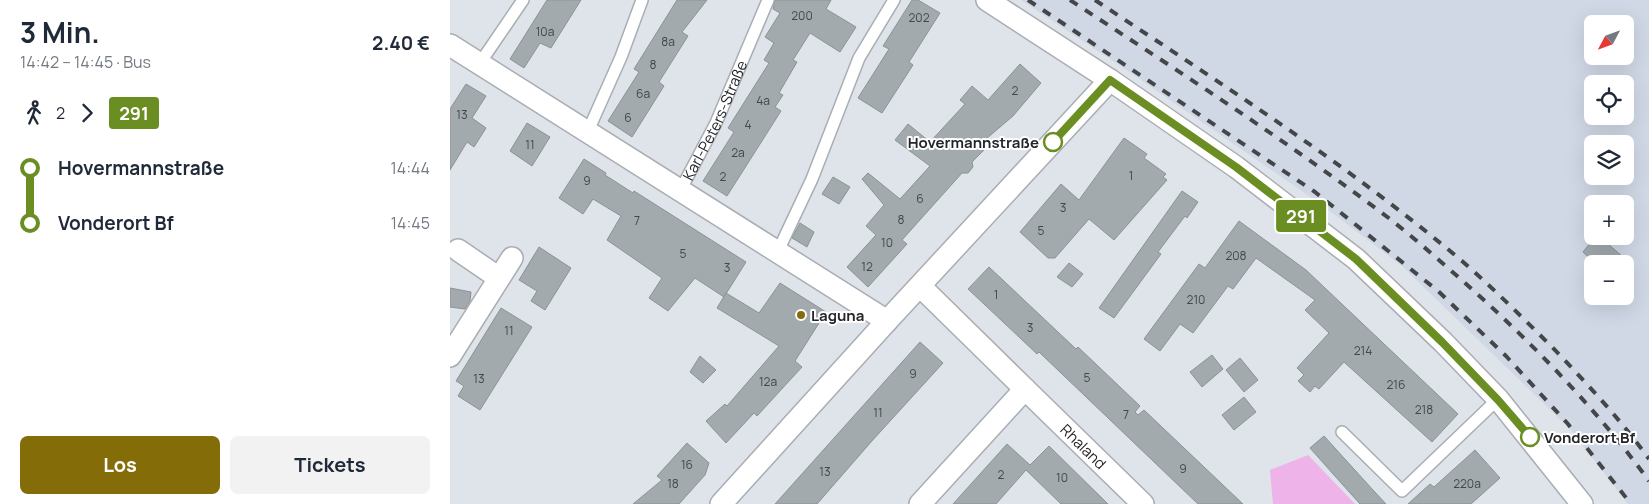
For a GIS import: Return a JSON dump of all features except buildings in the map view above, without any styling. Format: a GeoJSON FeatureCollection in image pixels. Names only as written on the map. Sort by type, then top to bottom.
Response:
{"type":"FeatureCollection","features":[{"type":"Feature","properties":{"kind":"street"},"geometry":{"type":"LineString","coordinates":[[987,0],[1110,80],[1236,167],[1356,259],[1442,342],[1498,400],[1582,504]]}},
{"type":"Feature","properties":{"kind":"street","name":"Karl-Peters-Straße"},"geometry":{"type":"LineString","coordinates":[[453,53],[480,63],[887,321]]}},
{"type":"Feature","properties":{"kind":"street"},"geometry":{"type":"LineString","coordinates":[[721,504],[1110,80]]}},
{"type":"Feature","properties":{"kind":"street"},"geometry":{"type":"LineString","coordinates":[[458,250],[500,278]]}},
{"type":"Feature","properties":{"kind":"street"},"geometry":{"type":"LineString","coordinates":[[450,356],[512,258]]}},
{"type":"Feature","properties":{"kind":"street","name":"Rhaland"},"geometry":{"type":"LineString","coordinates":[[920,286],[1143,504]]}},
{"type":"Feature","properties":{"kind":"street"},"geometry":{"type":"LineString","coordinates":[[920,504],[1025,389]]}},
{"type":"Feature","properties":{"kind":"lane"},"geometry":{"type":"LineString","coordinates":[[480,63],[523,0]]}},
{"type":"Feature","properties":{"kind":"lane"},"geometry":{"type":"LineString","coordinates":[[588,131],[621,57],[642,0]]}},
{"type":"Feature","properties":{"kind":"lane","name":"Karl-Peters-Straße"},"geometry":{"type":"LineString","coordinates":[[680,191],[716,123],[768,0]]}},
{"type":"Feature","properties":{"kind":"lane"},"geometry":{"type":"LineString","coordinates":[[778,251],[812,178],[859,58],[894,0]]}},
{"type":"Feature","properties":{"kind":"lane"},"geometry":{"type":"LineString","coordinates":[[1342,432],[1402,491],[1498,400]]}},
{"type":"Feature","properties":{"kind":"shaded area"},"geometry":{"type":"Polygon","coordinates":[[[1021,0],[1649,0],[1649,504],[1628,504],[1570,429],[1402,266],[1322,205],[1128,71],[1021,0]]]}},
{"type":"Feature","properties":{"kind":"shaded area"},"geometry":{"type":"Polygon","coordinates":[[[1308,455],[1355,504],[1273,504],[1270,470],[1308,455]]]}},
{"type":"Feature","properties":{"kind":"railway"},"geometry":{"type":"LineString","coordinates":[[1028,0],[1315,192],[1438,291],[1506,356],[1568,424],[1631,504]]}},
{"type":"Feature","properties":{"kind":"railway"},"geometry":{"type":"LineString","coordinates":[[1070,0],[1272,134],[1351,190],[1412,237],[1474,291],[1544,358],[1588,405],[1649,481]]}},
{"type":"Feature","properties":{"kind":"railway"},"geometry":{"type":"LineString","coordinates":[[1095,0],[1282,125],[1374,191],[1462,261],[1555,350],[1616,417],[1649,459]]}},
{"type":"Feature","properties":{"kind":"bus line","name":"291"},"geometry":{"type":"LineString","coordinates":[[1053,142],[1110,80],[1236,167],[1356,259],[1442,342],[1498,400],[1530,437]]}},
{"type":"Feature","properties":{"kind":"place","name":"Hovermannstraße"},"geometry":{"type":"Point","coordinates":[1053,142]}},
{"type":"Feature","properties":{"kind":"place","name":"Laguna"},"geometry":{"type":"Point","coordinates":[801,315]}},
{"type":"Feature","properties":{"kind":"place","name":"Vonderort Bf"},"geometry":{"type":"Point","coordinates":[1530,437]}}]}
